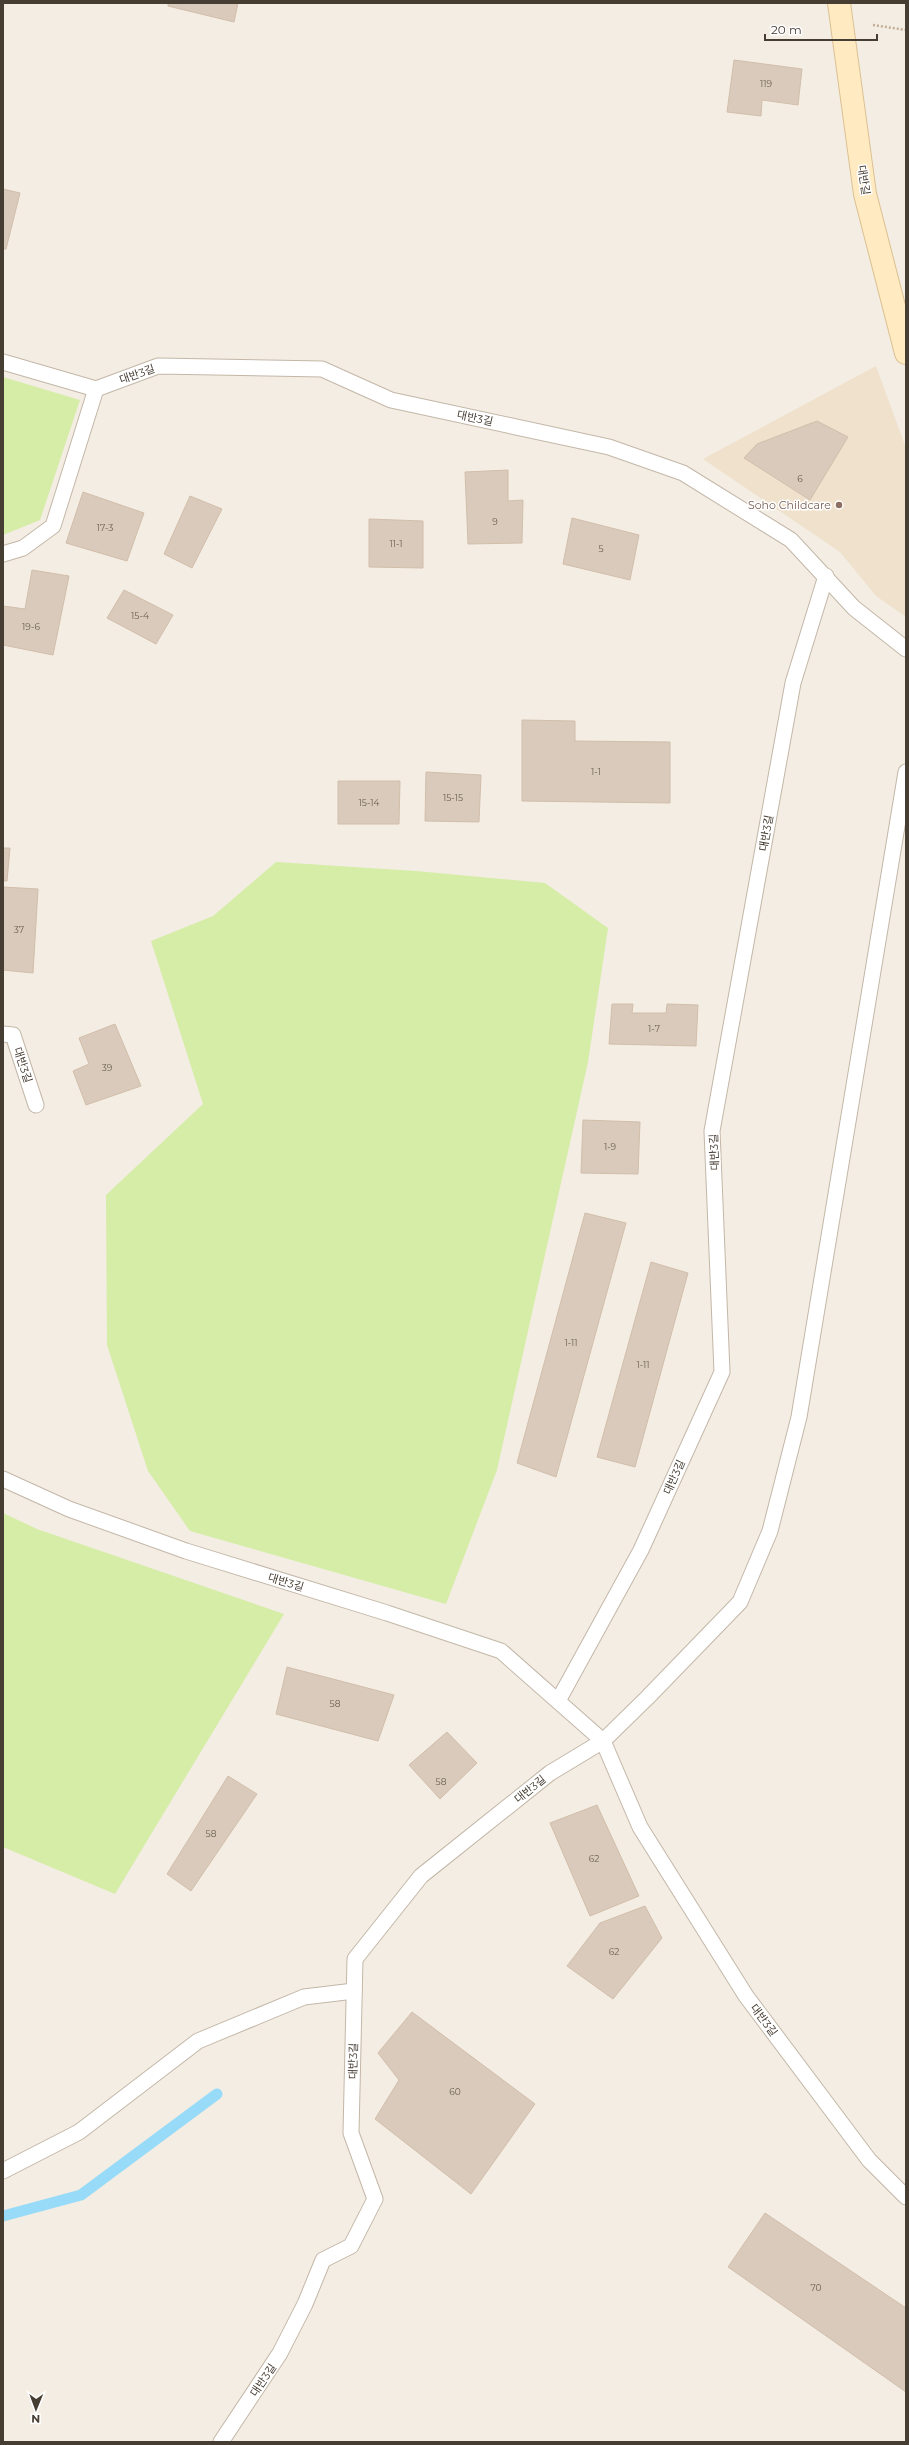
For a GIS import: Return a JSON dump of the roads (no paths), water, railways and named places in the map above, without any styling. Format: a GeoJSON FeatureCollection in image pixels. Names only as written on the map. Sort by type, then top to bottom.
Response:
{"type":"FeatureCollection","features":[{"type":"Feature","properties":{"kind":"street","name":"대반길"},"geometry":{"type":"LineString","coordinates":[[839,3],[865,194],[906,353]]}},
{"type":"Feature","properties":{"kind":"lane"},"geometry":{"type":"LineString","coordinates":[[3,362],[96,389],[53,526],[23,548],[3,554]]}},
{"type":"Feature","properties":{"kind":"lane","name":"대반3길"},"geometry":{"type":"LineString","coordinates":[[96,389],[158,366],[322,369],[392,400],[609,447],[683,473],[791,540],[826,576],[854,608],[906,649]]}},
{"type":"Feature","properties":{"kind":"lane","name":"대반3길"},"geometry":{"type":"LineString","coordinates":[[558,1701],[641,1550],[722,1372],[712,1131],[793,683],[826,576]]}},
{"type":"Feature","properties":{"kind":"lane","name":"대반3길"},"geometry":{"type":"LineString","coordinates":[[221,2442],[280,2354],[305,2304],[322,2260],[351,2246],[375,2199],[351,2133],[355,1960],[421,1876],[550,1773],[603,1741],[740,1602],[770,1532],[799,1417],[906,772]]}},
{"type":"Feature","properties":{"kind":"lane","name":"대반3길"},"geometry":{"type":"LineString","coordinates":[[3,1034],[13,1035],[36,1105]]}},
{"type":"Feature","properties":{"kind":"lane","name":"대반3길"},"geometry":{"type":"LineString","coordinates":[[3,1479],[70,1509],[186,1551],[387,1613],[501,1652],[603,1741],[640,1827],[746,1996],[870,2160],[906,2197]]}},
{"type":"Feature","properties":{"kind":"lane"},"geometry":{"type":"LineString","coordinates":[[3,2171],[79,2132],[198,2041],[304,1997],[354,1991]]}},
{"type":"Feature","properties":{"kind":"waterway"},"geometry":{"type":"LineString","coordinates":[[3,2216],[81,2195],[217,2094]]}},
{"type":"Feature","properties":{"kind":"place","name":"Soho Childcare"},"geometry":{"type":"Point","coordinates":[839,505]}}]}
